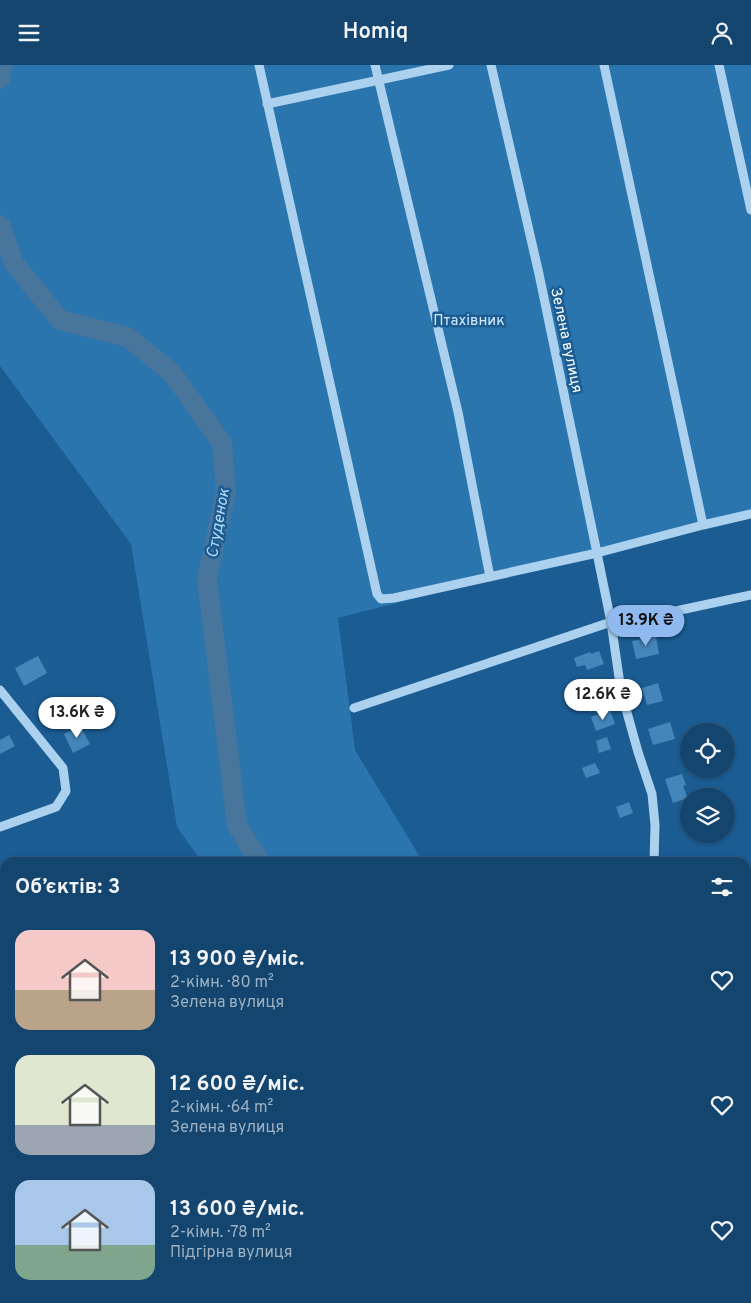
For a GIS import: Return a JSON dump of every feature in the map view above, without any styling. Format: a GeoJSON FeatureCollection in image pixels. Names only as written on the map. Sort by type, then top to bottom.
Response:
{"type":"FeatureCollection","features":[{"type":"Feature","properties":{"kind":"street"},"geometry":{"type":"LineString","coordinates":[[259,65],[377,594],[381,599],[394,598],[598,553],[751,514]]}},
{"type":"Feature","properties":{"kind":"street"},"geometry":{"type":"LineString","coordinates":[[375,65],[458,412],[490,577]]}},
{"type":"Feature","properties":{"kind":"street"},"geometry":{"type":"LineString","coordinates":[[267,105],[449,65]]}},
{"type":"Feature","properties":{"kind":"street","name":"Зелена вулиця"},"geometry":{"type":"LineString","coordinates":[[491,65],[539,274],[598,553],[621,691],[652,794],[655,825],[654,857]]}},
{"type":"Feature","properties":{"kind":"street"},"geometry":{"type":"LineString","coordinates":[[604,65],[703,525]]}},
{"type":"Feature","properties":{"kind":"street"},"geometry":{"type":"LineString","coordinates":[[718,65],[751,210]]}},
{"type":"Feature","properties":{"kind":"street"},"geometry":{"type":"LineString","coordinates":[[354,708],[611,622],[671,612],[751,595]]}},
{"type":"Feature","properties":{"kind":"street"},"geometry":{"type":"LineString","coordinates":[[0,690],[63,768],[66,791],[56,807],[0,827]]}},
{"type":"Feature","properties":{"kind":"green space","name":"Птахівник"},"geometry":{"type":"Polygon","coordinates":[[[0,65],[751,65],[751,515],[689,528],[338,618],[355,750],[420,857],[198,857],[177,827],[131,544],[0,366],[0,65]]]}},
{"type":"Feature","properties":{"kind":"building"},"geometry":{"type":"Polygon","coordinates":[[[656,636],[659,654],[636,659],[632,641],[656,636]]]}},
{"type":"Feature","properties":{"kind":"building"},"geometry":{"type":"Polygon","coordinates":[[[599,651],[604,664],[587,670],[585,665],[577,667],[574,658],[599,651]]]}},
{"type":"Feature","properties":{"kind":"building"},"geometry":{"type":"Polygon","coordinates":[[[38,656],[47,673],[24,686],[15,668],[38,656]]]}},
{"type":"Feature","properties":{"kind":"building"},"geometry":{"type":"Polygon","coordinates":[[[658,683],[663,701],[647,705],[642,688],[658,683]]]}},
{"type":"Feature","properties":{"kind":"building"},"geometry":{"type":"Polygon","coordinates":[[[594,694],[600,708],[591,712],[589,707],[583,709],[579,699],[594,694]]]}},
{"type":"Feature","properties":{"kind":"building"},"geometry":{"type":"Polygon","coordinates":[[[610,710],[615,724],[596,731],[591,717],[610,710]]]}},
{"type":"Feature","properties":{"kind":"building"},"geometry":{"type":"Polygon","coordinates":[[[670,722],[675,739],[653,745],[648,729],[670,722]]]}},
{"type":"Feature","properties":{"kind":"building"},"geometry":{"type":"Polygon","coordinates":[[[80,726],[90,744],[73,753],[64,734],[80,726]]]}},
{"type":"Feature","properties":{"kind":"building"},"geometry":{"type":"Polygon","coordinates":[[[9,735],[15,746],[0,754],[0,740],[9,735]]]}},
{"type":"Feature","properties":{"kind":"building"},"geometry":{"type":"Polygon","coordinates":[[[607,737],[611,749],[599,753],[596,741],[607,737]]]}},
{"type":"Feature","properties":{"kind":"building"},"geometry":{"type":"Polygon","coordinates":[[[595,763],[600,773],[586,778],[582,768],[595,763]]]}},
{"type":"Feature","properties":{"kind":"building"},"geometry":{"type":"Polygon","coordinates":[[[680,775],[680,778],[683,778],[686,785],[683,786],[684,788],[680,788],[680,801],[673,803],[665,779],[680,775]]]}},
{"type":"Feature","properties":{"kind":"building"},"geometry":{"type":"Polygon","coordinates":[[[629,802],[633,813],[620,818],[616,807],[629,802]]]}},
{"type":"Feature","properties":{"kind":"waterway","name":"Студенок"},"geometry":{"type":"LineString","coordinates":[[0,79],[3,65]]}},
{"type":"Feature","properties":{"kind":"waterway","name":"Студенок"},"geometry":{"type":"LineString","coordinates":[[0,225],[14,263],[60,320],[128,337],[172,373],[222,443],[226,491],[207,579],[237,825],[256,857]]}}]}
